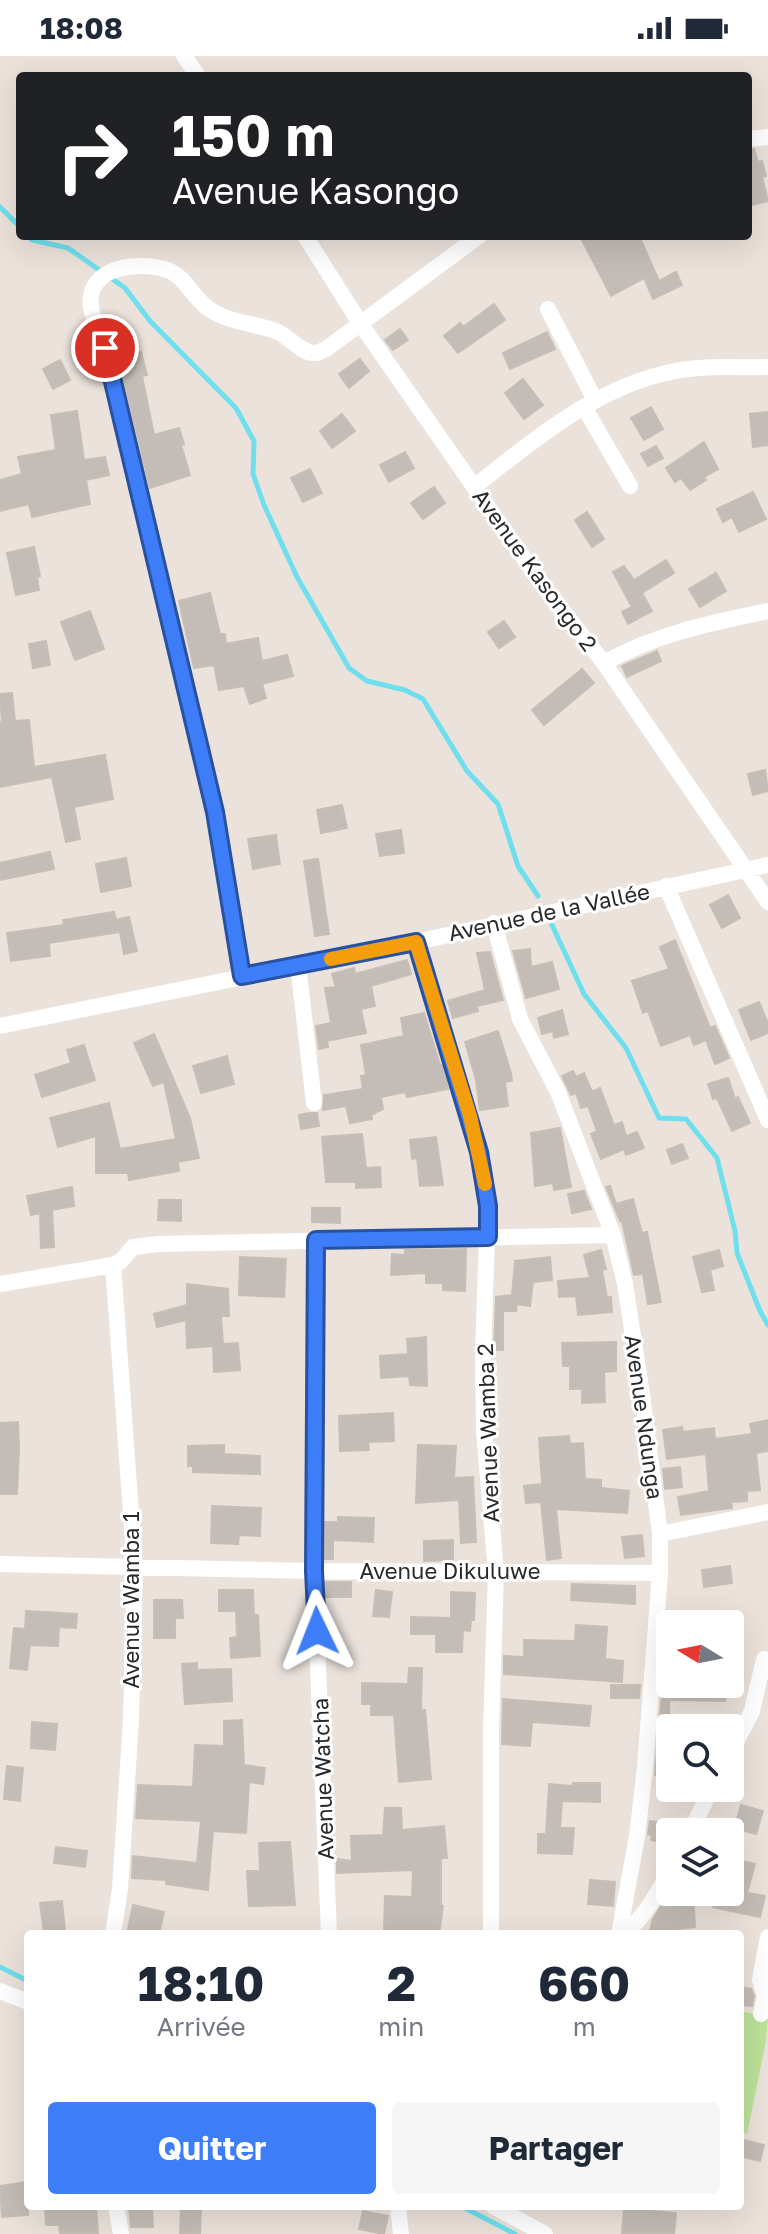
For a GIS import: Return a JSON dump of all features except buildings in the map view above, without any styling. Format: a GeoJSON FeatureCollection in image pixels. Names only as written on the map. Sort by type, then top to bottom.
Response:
{"type":"FeatureCollection","features":[{"type":"Feature","properties":{"kind":"street","name":"Avenue Kasongo 2"},"geometry":{"type":"LineString","coordinates":[[308,240],[360,323],[474,487],[550,595],[604,663],[768,902]]}},
{"type":"Feature","properties":{"kind":"street"},"geometry":{"type":"LineString","coordinates":[[242,976],[215,812],[105,348],[91,305],[94,290],[103,278],[119,267],[133,264],[170,271],[210,310],[226,318],[279,333],[306,351],[315,353],[326,349],[474,240]]}},
{"type":"Feature","properties":{"kind":"street"},"geometry":{"type":"LineString","coordinates":[[548,309],[630,486]]}},
{"type":"Feature","properties":{"kind":"street"},"geometry":{"type":"LineString","coordinates":[[474,487],[544,432],[627,384],[677,370],[768,367]]}},
{"type":"Feature","properties":{"kind":"street"},"geometry":{"type":"LineString","coordinates":[[604,663],[628,649],[671,634],[768,611]]}},
{"type":"Feature","properties":{"kind":"street","name":"Avenue de la Vallée"},"geometry":{"type":"LineString","coordinates":[[1,1022],[416,942],[768,865]]}},
{"type":"Feature","properties":{"kind":"street"},"geometry":{"type":"LineString","coordinates":[[666,886],[768,1120]]}},
{"type":"Feature","properties":{"kind":"street","name":"Avenue Ndunga"},"geometry":{"type":"LineString","coordinates":[[494,923],[520,1019],[558,1092],[613,1235],[625,1284],[660,1534],[660,1573],[645,1767],[623,1930]]}},
{"type":"Feature","properties":{"kind":"street","name":"Avenue Wamba 2"},"geometry":{"type":"LineString","coordinates":[[416,942],[479,1152],[488,1206],[484,1431],[496,1573],[491,1728],[491,1930]]}},
{"type":"Feature","properties":{"kind":"street"},"geometry":{"type":"LineString","coordinates":[[298,965],[314,1103]]}},
{"type":"Feature","properties":{"kind":"street"},"geometry":{"type":"LineString","coordinates":[[0,1284],[113,1265],[133,1247],[158,1244],[613,1235]]}},
{"type":"Feature","properties":{"kind":"street","name":"Avenue Watcha"},"geometry":{"type":"LineString","coordinates":[[316,1240],[314,1571],[329,1930]]}},
{"type":"Feature","properties":{"kind":"street","name":"Avenue Wamba 1"},"geometry":{"type":"LineString","coordinates":[[113,1265],[135,1568],[131,1720],[120,1889],[114,1930]]}},
{"type":"Feature","properties":{"kind":"street"},"geometry":{"type":"LineString","coordinates":[[660,1534],[768,1512]]}},
{"type":"Feature","properties":{"kind":"street","name":"Avenue Dikuluwe"},"geometry":{"type":"LineString","coordinates":[[0,1564],[314,1571],[660,1573]]}},
{"type":"Feature","properties":{"kind":"street"},"geometry":{"type":"LineString","coordinates":[[744,1734],[760,1712],[764,1659]]}},
{"type":"Feature","properties":{"kind":"street"},"geometry":{"type":"LineString","coordinates":[[628,1930],[636,1924],[656,1894]]}},
{"type":"Feature","properties":{"kind":"street"},"geometry":{"type":"LineString","coordinates":[[761,2014],[765,1996],[760,1980],[768,1937]]}},
{"type":"Feature","properties":{"kind":"street"},"geometry":{"type":"LineString","coordinates":[[0,1991],[24,2000]]}},
{"type":"Feature","properties":{"kind":"street"},"geometry":{"type":"LineString","coordinates":[[117,2210],[121,2234]]}},
{"type":"Feature","properties":{"kind":"street"},"geometry":{"type":"LineString","coordinates":[[398,2210],[401,2234]]}},
{"type":"Feature","properties":{"kind":"street"},"geometry":{"type":"LineString","coordinates":[[500,2210],[545,2234]]}},
{"type":"Feature","properties":{"kind":"green space"},"geometry":{"type":"Polygon","coordinates":[[[744,2012],[768,2017],[747,2134],[744,2133],[744,2012]]]}},
{"type":"Feature","properties":{"kind":"waterway"},"geometry":{"type":"LineString","coordinates":[[0,207],[16,223]]}},
{"type":"Feature","properties":{"kind":"waterway"},"geometry":{"type":"LineString","coordinates":[[32,240],[68,248],[125,288],[150,321],[236,408],[254,441],[253,474],[264,505],[297,577],[349,668],[367,681],[405,690],[423,699],[467,771],[498,804],[518,866],[538,896]]}},
{"type":"Feature","properties":{"kind":"waterway"},"geometry":{"type":"LineString","coordinates":[[552,925],[584,994],[626,1048],[659,1118],[686,1119],[717,1158],[735,1231],[737,1253],[768,1325]]}},
{"type":"Feature","properties":{"kind":"waterway"},"geometry":{"type":"LineString","coordinates":[[0,1967],[24,1979]]}},
{"type":"Feature","properties":{"kind":"waterway"},"geometry":{"type":"LineString","coordinates":[[469,2210],[515,2234]]}},
{"type":"Feature","properties":{"kind":"slow traffic"},"geometry":{"type":"LineString","coordinates":[[331,959],[416,942],[470,1116],[485,1184]]}},
{"type":"Feature","properties":{"kind":"route"},"geometry":{"type":"LineString","coordinates":[[105,348],[215,812],[242,976],[416,942],[470,1116],[484,1176],[488,1237],[316,1240],[314,1571],[317,1631]]}}]}
